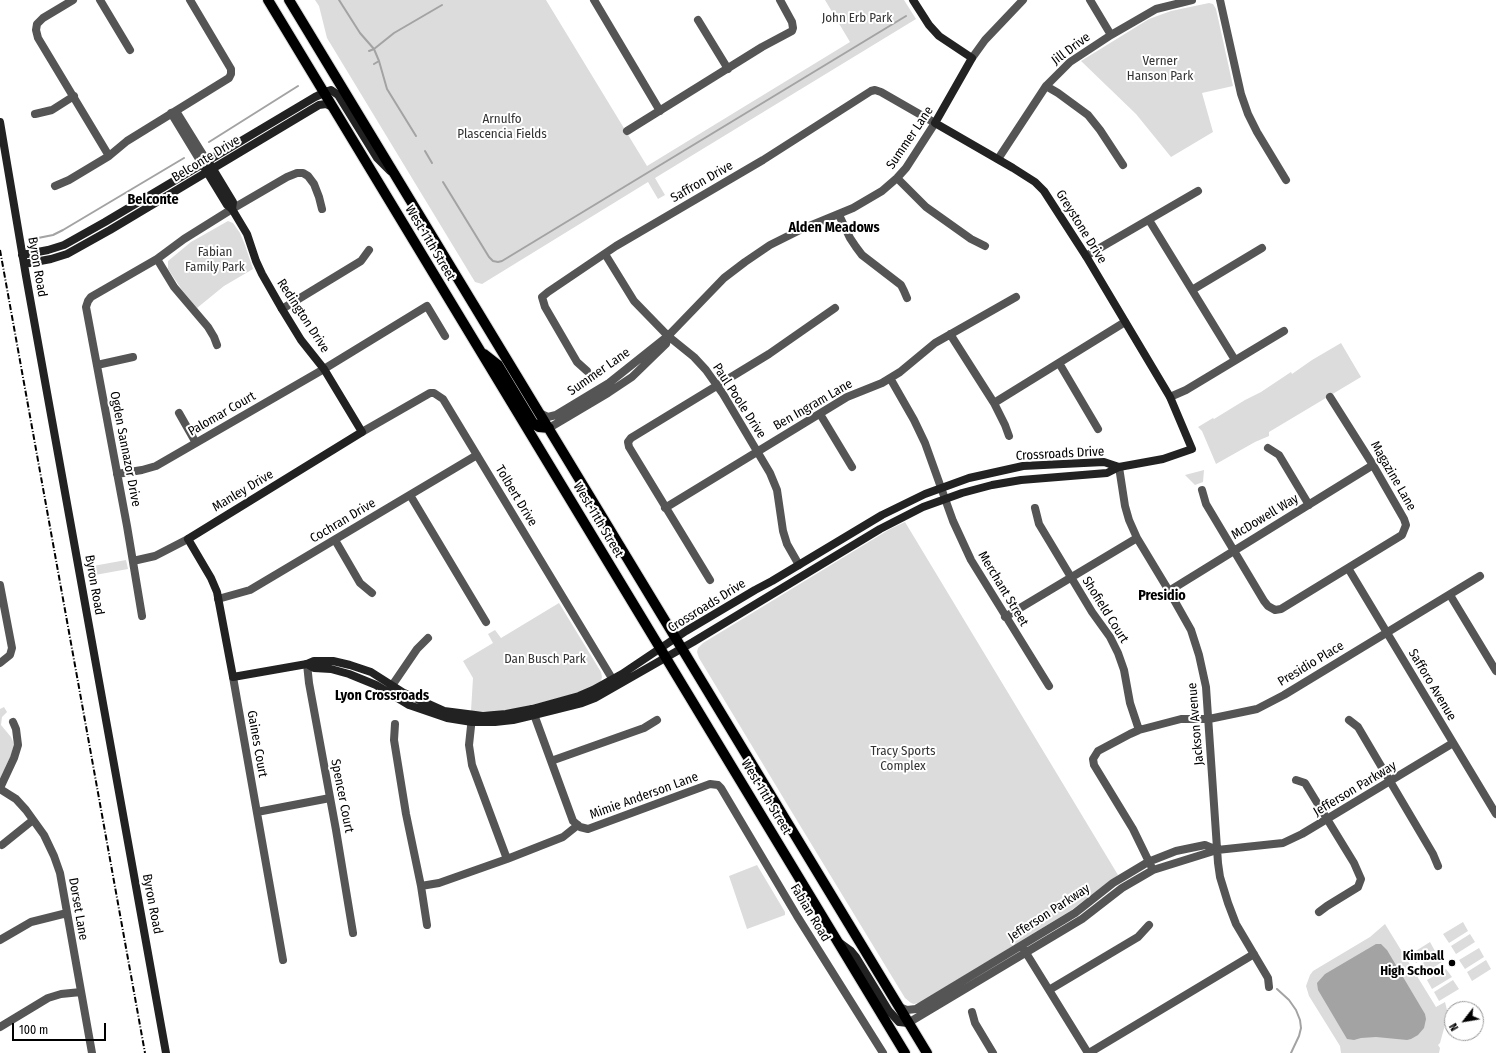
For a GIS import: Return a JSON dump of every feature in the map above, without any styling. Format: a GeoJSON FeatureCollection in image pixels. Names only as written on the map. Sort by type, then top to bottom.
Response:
{"type":"FeatureCollection","features":[{"type":"Feature","properties":{"kind":"main road","name":"West 11th Street"},"geometry":{"type":"LineString","coordinates":[[268,0],[906,1053]]}},
{"type":"Feature","properties":{"kind":"main road","name":"West 11th Street"},"geometry":{"type":"LineString","coordinates":[[289,0],[927,1053]]}},
{"type":"Feature","properties":{"kind":"main road"},"geometry":{"type":"LineString","coordinates":[[481,352],[491,358],[498,365],[533,423],[539,428],[548,428]]}},
{"type":"Feature","properties":{"kind":"street"},"geometry":{"type":"LineString","coordinates":[[73,0],[47,15],[38,24],[36,30],[38,38],[109,156]]}},
{"type":"Feature","properties":{"kind":"street"},"geometry":{"type":"LineString","coordinates":[[100,0],[130,50]]}},
{"type":"Feature","properties":{"kind":"street"},"geometry":{"type":"LineString","coordinates":[[55,186],[69,180],[109,156],[127,141],[229,78],[232,74],[231,69],[190,0]]}},
{"type":"Feature","properties":{"kind":"street"},"geometry":{"type":"LineString","coordinates":[[594,0],[660,111]]}},
{"type":"Feature","properties":{"kind":"street"},"geometry":{"type":"LineString","coordinates":[[627,131],[762,47],[789,33],[793,28],[793,25],[780,0]]}},
{"type":"Feature","properties":{"kind":"street"},"geometry":{"type":"LineString","coordinates":[[913,0],[929,25],[939,36],[972,58]]}},
{"type":"Feature","properties":{"kind":"street","name":"Summer Lane"},"geometry":{"type":"LineString","coordinates":[[539,413],[552,417],[609,383],[668,336],[691,310],[724,278],[745,262],[783,238],[853,208],[882,191],[898,178],[935,123],[972,58],[985,40],[1023,0]]}},
{"type":"Feature","properties":{"kind":"street"},"geometry":{"type":"LineString","coordinates":[[1090,0],[1111,35]]}},
{"type":"Feature","properties":{"kind":"street","name":"Jill Drive"},"geometry":{"type":"LineString","coordinates":[[998,159],[1046,86],[1070,62],[1111,35],[1156,9],[1192,0]]}},
{"type":"Feature","properties":{"kind":"street"},"geometry":{"type":"LineString","coordinates":[[1220,0],[1248,114],[1286,180]]}},
{"type":"Feature","properties":{"kind":"street"},"geometry":{"type":"LineString","coordinates":[[698,20],[728,69]]}},
{"type":"Feature","properties":{"kind":"street"},"geometry":{"type":"LineString","coordinates":[[1046,86],[1058,93],[1088,116],[1100,130],[1123,165]]}},
{"type":"Feature","properties":{"kind":"street"},"geometry":{"type":"LineString","coordinates":[[324,93],[331,90],[338,95],[377,158],[385,167],[394,173]]}},
{"type":"Feature","properties":{"kind":"street","name":"Greystone Drive"},"geometry":{"type":"LineString","coordinates":[[875,90],[998,159],[1035,182],[1044,191],[1086,256],[1170,397],[1192,449]]}},
{"type":"Feature","properties":{"kind":"street","name":"Saffron Drive"},"geometry":{"type":"LineString","coordinates":[[587,371],[578,362],[544,307],[542,297],[605,254],[809,132],[866,94],[875,90]]}},
{"type":"Feature","properties":{"kind":"street","name":"Belconte Drive"},"geometry":{"type":"LineString","coordinates":[[22,255],[64,245],[314,97],[324,93]]}},
{"type":"Feature","properties":{"kind":"street"},"geometry":{"type":"LineString","coordinates":[[35,114],[52,110],[74,96]]}},
{"type":"Feature","properties":{"kind":"street","name":"Belconte Drive"},"geometry":{"type":"LineString","coordinates":[[24,264],[51,259],[67,254],[320,105],[326,104],[333,107]]}},
{"type":"Feature","properties":{"kind":"street","name":"Redington Drive"},"geometry":{"type":"LineString","coordinates":[[173,112],[210,170],[227,206],[232,209],[247,234],[262,274],[282,309],[301,340],[324,369],[362,432]]}},
{"type":"Feature","properties":{"kind":"street","name":"Byron Road"},"geometry":{"type":"LineString","coordinates":[[0,122],[22,255],[166,1053]]}},
{"type":"Feature","properties":{"kind":"street"},"geometry":{"type":"LineString","coordinates":[[216,345],[214,336],[208,327],[188,306],[174,287],[157,259],[184,239],[232,209],[287,177],[297,173],[303,173],[308,176],[314,184],[320,196],[322,209]]}},
{"type":"Feature","properties":{"kind":"street"},"geometry":{"type":"LineString","coordinates":[[898,178],[926,207],[971,239],[985,246]]}},
{"type":"Feature","properties":{"kind":"street"},"geometry":{"type":"LineString","coordinates":[[1086,256],[1198,191]]}},
{"type":"Feature","properties":{"kind":"street"},"geometry":{"type":"LineString","coordinates":[[839,215],[850,238],[862,255],[901,285],[907,298]]}},
{"type":"Feature","properties":{"kind":"street"},"geometry":{"type":"LineString","coordinates":[[1149,220],[1235,360]]}},
{"type":"Feature","properties":{"kind":"street"},"geometry":{"type":"LineString","coordinates":[[1192,290],[1262,248]]}},
{"type":"Feature","properties":{"kind":"street"},"geometry":{"type":"LineString","coordinates":[[282,309],[361,261],[369,250]]}},
{"type":"Feature","properties":{"kind":"street","name":"Paul Poole Drive"},"geometry":{"type":"LineString","coordinates":[[605,254],[634,301],[668,336],[694,357],[718,386],[770,473],[777,490],[783,531],[787,544],[799,565]]}},
{"type":"Feature","properties":{"kind":"street","name":"Ogden Sannazor Drive"},"geometry":{"type":"LineString","coordinates":[[142,616],[98,365],[86,307],[91,297],[157,259]]}},
{"type":"Feature","properties":{"kind":"street","name":"Ben Ingram Lane"},"geometry":{"type":"LineString","coordinates":[[666,508],[847,397],[882,383],[900,372],[935,343],[1016,297]]}},
{"type":"Feature","properties":{"kind":"street","name":"Palomar Court"},"geometry":{"type":"LineString","coordinates":[[117,474],[156,466],[324,369],[427,306],[445,336]]}},
{"type":"Feature","properties":{"kind":"street"},"geometry":{"type":"LineString","coordinates":[[710,580],[629,447],[628,442],[631,438],[769,354],[835,308]]}},
{"type":"Feature","properties":{"kind":"street"},"geometry":{"type":"LineString","coordinates":[[994,403],[1125,322]]}},
{"type":"Feature","properties":{"kind":"street"},"geometry":{"type":"LineString","coordinates":[[1170,397],[1186,390],[1284,331]]}},
{"type":"Feature","properties":{"kind":"street"},"geometry":{"type":"LineString","coordinates":[[950,334],[994,403],[1009,436]]}},
{"type":"Feature","properties":{"kind":"street","name":"Summer Lane"},"geometry":{"type":"LineString","coordinates":[[548,428],[608,393],[632,377],[666,344],[668,336]]}},
{"type":"Feature","properties":{"kind":"street"},"geometry":{"type":"LineString","coordinates":[[98,365],[133,357]]}},
{"type":"Feature","properties":{"kind":"street"},"geometry":{"type":"LineString","coordinates":[[1059,363],[1098,429]]}},
{"type":"Feature","properties":{"kind":"street","name":"Merchant Street"},"geometry":{"type":"LineString","coordinates":[[890,378],[914,420],[925,443],[953,521],[971,560],[1049,686]]}},
{"type":"Feature","properties":{"kind":"street","name":"Tolbert Drive"},"geometry":{"type":"LineString","coordinates":[[362,432],[430,393],[443,399],[614,682]]}},
{"type":"Feature","properties":{"kind":"street","name":"Magazine Lane"},"geometry":{"type":"LineString","coordinates":[[1330,397],[1373,465],[1404,519],[1406,526],[1402,535],[1348,568]]}},
{"type":"Feature","properties":{"kind":"street"},"geometry":{"type":"LineString","coordinates":[[179,413],[196,443]]}},
{"type":"Feature","properties":{"kind":"street"},"geometry":{"type":"LineString","coordinates":[[820,414],[852,467]]}},
{"type":"Feature","properties":{"kind":"street","name":"Manley Drive"},"geometry":{"type":"LineString","coordinates":[[133,561],[155,556],[188,539],[362,432]]}},
{"type":"Feature","properties":{"kind":"street"},"geometry":{"type":"LineString","coordinates":[[1268,448],[1279,455],[1309,505]]}},
{"type":"Feature","properties":{"kind":"street","name":"Crossroads Drive"},"geometry":{"type":"LineString","coordinates":[[233,677],[307,664],[314,668],[331,669],[349,674],[404,693],[444,711],[472,719],[483,716],[533,712],[614,682],[663,653],[682,648],[888,524],[917,509],[945,498],[992,485],[1021,480],[1106,473],[1119,467],[1163,460],[1192,449]]}},
{"type":"Feature","properties":{"kind":"street","name":"Cochran Drive"},"geometry":{"type":"LineString","coordinates":[[218,599],[250,590],[477,456]]}},
{"type":"Feature","properties":{"kind":"street","name":"Crossroads Drive"},"geometry":{"type":"LineString","coordinates":[[663,653],[676,638],[755,590],[882,515],[908,501],[941,487],[973,477],[1023,466],[1104,462],[1119,467]]}},
{"type":"Feature","properties":{"kind":"street","name":"McDowell Way"},"geometry":{"type":"LineString","coordinates":[[1169,591],[1373,465]]}},
{"type":"Feature","properties":{"kind":"street","name":"Jackson Avenue"},"geometry":{"type":"LineString","coordinates":[[1119,467],[1125,506],[1137,538],[1191,630],[1199,655],[1206,688],[1209,719],[1220,877],[1236,924],[1268,978],[1269,987]]}},
{"type":"Feature","properties":{"kind":"street"},"geometry":{"type":"LineString","coordinates":[[1202,490],[1206,504],[1264,601],[1268,606],[1275,610],[1281,609],[1348,568]]}},
{"type":"Feature","properties":{"kind":"street"},"geometry":{"type":"LineString","coordinates":[[410,496],[486,622]]}},
{"type":"Feature","properties":{"kind":"street","name":"Shofield Court"},"geometry":{"type":"LineString","coordinates":[[1035,508],[1039,524],[1092,612],[1110,637],[1118,653],[1124,670],[1130,703],[1139,730]]}},
{"type":"Feature","properties":{"kind":"street"},"geometry":{"type":"LineString","coordinates":[[1005,617],[1137,538]]}},
{"type":"Feature","properties":{"kind":"street","name":"Gaines Court"},"geometry":{"type":"LineString","coordinates":[[188,539],[211,578],[218,599],[283,960]]}},
{"type":"Feature","properties":{"kind":"street"},"geometry":{"type":"LineString","coordinates":[[335,540],[360,583],[372,593]]}},
{"type":"Feature","properties":{"kind":"street","name":"Safforo Avenue"},"geometry":{"type":"LineString","coordinates":[[1348,568],[1453,743],[1493,803],[1496,814]]}},
{"type":"Feature","properties":{"kind":"street","name":"Presidio Place"},"geometry":{"type":"LineString","coordinates":[[1148,862],[1133,829],[1094,765],[1093,759],[1098,751],[1139,730],[1181,719],[1209,719],[1257,709],[1284,695],[1480,576]]}},
{"type":"Feature","properties":{"kind":"street"},"geometry":{"type":"LineString","coordinates":[[0,589],[12,648],[10,655],[0,663]]}},
{"type":"Feature","properties":{"kind":"street"},"geometry":{"type":"LineString","coordinates":[[1450,595],[1496,671]]}},
{"type":"Feature","properties":{"kind":"street"},"geometry":{"type":"LineString","coordinates":[[390,689],[417,649],[428,638]]}},
{"type":"Feature","properties":{"kind":"street","name":"Spencer Court"},"geometry":{"type":"LineString","coordinates":[[307,664],[309,683],[354,933]]}},
{"type":"Feature","properties":{"kind":"street","name":"Mimie Anderson Lane"},"geometry":{"type":"LineString","coordinates":[[533,712],[573,821],[582,828],[588,829],[710,784],[718,785]]}},
{"type":"Feature","properties":{"kind":"street"},"geometry":{"type":"LineString","coordinates":[[472,719],[469,745],[472,765],[507,859]]}},
{"type":"Feature","properties":{"kind":"street"},"geometry":{"type":"LineString","coordinates":[[551,762],[644,728],[657,720]]}},
{"type":"Feature","properties":{"kind":"street"},"geometry":{"type":"LineString","coordinates":[[1349,720],[1358,727],[1433,854],[1438,866]]}},
{"type":"Feature","properties":{"kind":"street"},"geometry":{"type":"LineString","coordinates":[[0,789],[14,758],[18,745],[16,729],[13,722]]}},
{"type":"Feature","properties":{"kind":"street"},"geometry":{"type":"LineString","coordinates":[[395,724],[394,740],[427,925]]}},
{"type":"Feature","properties":{"kind":"street","name":"Jefferson Parkway"},"geometry":{"type":"LineString","coordinates":[[899,1007],[907,1010],[916,1010],[1082,918],[1122,888],[1152,870],[1217,850],[1283,843],[1302,834],[1328,820],[1453,743]]}},
{"type":"Feature","properties":{"kind":"street"},"geometry":{"type":"LineString","coordinates":[[1296,780],[1305,783],[1354,863],[1361,879],[1358,887],[1319,912]]}},
{"type":"Feature","properties":{"kind":"street","name":"Fabian Road"},"geometry":{"type":"LineString","coordinates":[[718,785],[725,792],[778,884],[883,1053]]}},
{"type":"Feature","properties":{"kind":"street","name":"Dorset Lane"},"geometry":{"type":"LineString","coordinates":[[0,789],[16,800],[44,835],[60,873],[92,1053]]}},
{"type":"Feature","properties":{"kind":"street"},"geometry":{"type":"LineString","coordinates":[[257,812],[330,798]]}},
{"type":"Feature","properties":{"kind":"street"},"geometry":{"type":"LineString","coordinates":[[2,846],[33,820]]}},
{"type":"Feature","properties":{"kind":"street"},"geometry":{"type":"LineString","coordinates":[[421,886],[439,883],[507,859],[563,837],[578,826]]}},
{"type":"Feature","properties":{"kind":"street","name":"Jefferson Parkway"},"geometry":{"type":"LineString","coordinates":[[908,1023],[1024,949],[1113,884],[1148,862],[1176,851],[1205,846],[1217,850]]}},
{"type":"Feature","properties":{"kind":"street"},"geometry":{"type":"LineString","coordinates":[[1148,862],[1152,870]]}},
{"type":"Feature","properties":{"kind":"street"},"geometry":{"type":"LineString","coordinates":[[0,940],[31,922],[67,913]]}},
{"type":"Feature","properties":{"kind":"street"},"geometry":{"type":"LineString","coordinates":[[1050,990],[1138,937],[1149,925]]}},
{"type":"Feature","properties":{"kind":"street"},"geometry":{"type":"LineString","coordinates":[[838,941],[856,957],[888,1011],[899,1022],[908,1023]]}},
{"type":"Feature","properties":{"kind":"street"},"geometry":{"type":"LineString","coordinates":[[1024,949],[1088,1053],[1254,954]]}},
{"type":"Feature","properties":{"kind":"street"},"geometry":{"type":"LineString","coordinates":[[0,1027],[48,998],[61,994],[81,992]]}},
{"type":"Feature","properties":{"kind":"street"},"geometry":{"type":"LineString","coordinates":[[972,1012],[976,1023],[993,1053]]}},
{"type":"Feature","properties":{"kind":"green space","name":"Arnulfo Plascencia Fields"},"geometry":{"type":"Polygon","coordinates":[[[315,0],[546,0],[647,166],[850,42],[825,0],[904,0],[916,19],[655,178],[665,195],[658,199],[648,182],[482,284],[475,282],[327,38],[319,6],[315,0]]]}},
{"type":"Feature","properties":{"kind":"green space","name":"Verner Hanson Park"},"geometry":{"type":"Polygon","coordinates":[[[1209,3],[1213,4],[1216,9],[1233,86],[1202,93],[1213,132],[1171,157],[1136,114],[1081,61],[1149,19],[1171,11],[1209,3]]]}},
{"type":"Feature","properties":{"kind":"green space","name":"Fabian Family Park"},"geometry":{"type":"Polygon","coordinates":[[[228,221],[233,223],[240,233],[253,269],[224,286],[197,308],[182,290],[168,269],[168,261],[191,242],[228,221]]]}},
{"type":"Feature","properties":{"kind":"green space"},"geometry":{"type":"Polygon","coordinates":[[[1341,343],[1361,377],[1269,432],[1269,436],[1255,442],[1216,464],[1202,431],[1198,427],[1261,392],[1291,372],[1292,374],[1341,343]]]}},
{"type":"Feature","properties":{"kind":"green space"},"geometry":{"type":"Polygon","coordinates":[[[1204,470],[1203,482],[1195,485],[1185,475],[1204,470]]]}},
{"type":"Feature","properties":{"kind":"green space","name":"Tracy Sports Complex"},"geometry":{"type":"Polygon","coordinates":[[[905,522],[1118,875],[1070,911],[921,1002],[914,1004],[905,998],[699,658],[697,652],[698,648],[703,643],[890,529],[905,522]]]}},
{"type":"Feature","properties":{"kind":"green space"},"geometry":{"type":"Polygon","coordinates":[[[126,560],[128,569],[95,575],[93,566],[126,560]]]}},
{"type":"Feature","properties":{"kind":"green space","name":"Dan Busch Park"},"geometry":{"type":"Polygon","coordinates":[[[559,603],[601,672],[601,681],[596,685],[574,694],[520,708],[491,712],[471,711],[473,678],[463,661],[493,643],[488,634],[495,630],[501,638],[559,603]]]}},
{"type":"Feature","properties":{"kind":"green space"},"geometry":{"type":"Polygon","coordinates":[[[4,707],[7,712],[2,717],[1,725],[11,737],[14,744],[11,755],[0,779],[0,709],[4,707]]]}},
{"type":"Feature","properties":{"kind":"green space"},"geometry":{"type":"Polygon","coordinates":[[[757,865],[785,912],[785,915],[747,929],[729,876],[757,865]]]}},
{"type":"Feature","properties":{"kind":"green space"},"geometry":{"type":"Polygon","coordinates":[[[1463,922],[1468,931],[1449,943],[1443,934],[1463,922]]]}},
{"type":"Feature","properties":{"kind":"green space"},"geometry":{"type":"Polygon","coordinates":[[[1385,924],[1436,1007],[1444,1003],[1444,1028],[1438,1045],[1440,1048],[1439,1053],[1341,1053],[1340,1046],[1309,996],[1306,986],[1313,971],[1370,937],[1385,924]]]}},
{"type":"Feature","properties":{"kind":"green space"},"geometry":{"type":"Polygon","coordinates":[[[1470,934],[1475,942],[1456,954],[1451,946],[1470,934]]]}},
{"type":"Feature","properties":{"kind":"green space"},"geometry":{"type":"Polygon","coordinates":[[[1430,942],[1435,951],[1416,963],[1411,954],[1430,942]]]}},
{"type":"Feature","properties":{"kind":"green space"},"geometry":{"type":"Polygon","coordinates":[[[1479,948],[1484,957],[1465,969],[1459,960],[1479,948]]]}},
{"type":"Feature","properties":{"kind":"green space"},"geometry":{"type":"Polygon","coordinates":[[[1437,954],[1442,962],[1423,974],[1418,966],[1437,954]]]}},
{"type":"Feature","properties":{"kind":"green space"},"geometry":{"type":"Polygon","coordinates":[[[1486,960],[1491,969],[1472,981],[1467,972],[1486,960]]]}},
{"type":"Feature","properties":{"kind":"green space"},"geometry":{"type":"Polygon","coordinates":[[[1446,969],[1452,977],[1432,989],[1427,980],[1446,969]]]}},
{"type":"Feature","properties":{"kind":"green space"},"geometry":{"type":"Polygon","coordinates":[[[1453,980],[1459,989],[1439,1001],[1434,992],[1453,980]]]}},
{"type":"Feature","properties":{"kind":"shaded area"},"geometry":{"type":"Polygon","coordinates":[[[1376,944],[1381,944],[1387,950],[1425,1014],[1426,1019],[1424,1028],[1418,1035],[1411,1039],[1407,1040],[1376,1037],[1354,1040],[1347,1039],[1318,990],[1317,983],[1325,974],[1376,944]]]}},
{"type":"Feature","properties":{"kind":"waterway"},"geometry":{"type":"LineString","coordinates":[[339,0],[360,33],[374,49],[369,51]]}},
{"type":"Feature","properties":{"kind":"waterway"},"geometry":{"type":"LineString","coordinates":[[374,64],[379,61],[374,49],[394,33],[442,5]]}},
{"type":"Feature","properties":{"kind":"waterway"},"geometry":{"type":"LineString","coordinates":[[443,182],[489,257],[493,261],[502,261],[906,16]]}},
{"type":"Feature","properties":{"kind":"waterway"},"geometry":{"type":"LineString","coordinates":[[379,61],[387,89],[416,136]]}},
{"type":"Feature","properties":{"kind":"waterway"},"geometry":{"type":"LineString","coordinates":[[209,142],[298,86]]}},
{"type":"Feature","properties":{"kind":"waterway"},"geometry":{"type":"LineString","coordinates":[[425,151],[432,163]]}},
{"type":"Feature","properties":{"kind":"waterway"},"geometry":{"type":"LineString","coordinates":[[38,238],[53,235],[63,230],[184,158]]}},
{"type":"Feature","properties":{"kind":"waterway"},"geometry":{"type":"LineString","coordinates":[[1277,989],[1289,1000],[1296,1010],[1300,1020],[1301,1028],[1299,1036],[1291,1053]]}},
{"type":"Feature","properties":{"kind":"railway"},"geometry":{"type":"LineString","coordinates":[[0,250],[145,1053]]}},
{"type":"Feature","properties":{"kind":"place","name":"Kimball High School"},"geometry":{"type":"Point","coordinates":[1452,963]}},
{"type":"Feature","properties":{"kind":"district","name":"Belconte"},"geometry":{"type":"Point","coordinates":[153,200]}},
{"type":"Feature","properties":{"kind":"district","name":"Alden Meadows"},"geometry":{"type":"Point","coordinates":[834,228]}},
{"type":"Feature","properties":{"kind":"district","name":"Presidio"},"geometry":{"type":"Point","coordinates":[1162,596]}},
{"type":"Feature","properties":{"kind":"district","name":"Lyon Crossroads"},"geometry":{"type":"Point","coordinates":[382,696]}},
{"type":"Feature","properties":{"kind":"park label","name":"John Erb Park"},"geometry":{"type":"Point","coordinates":[857,18]}}]}
